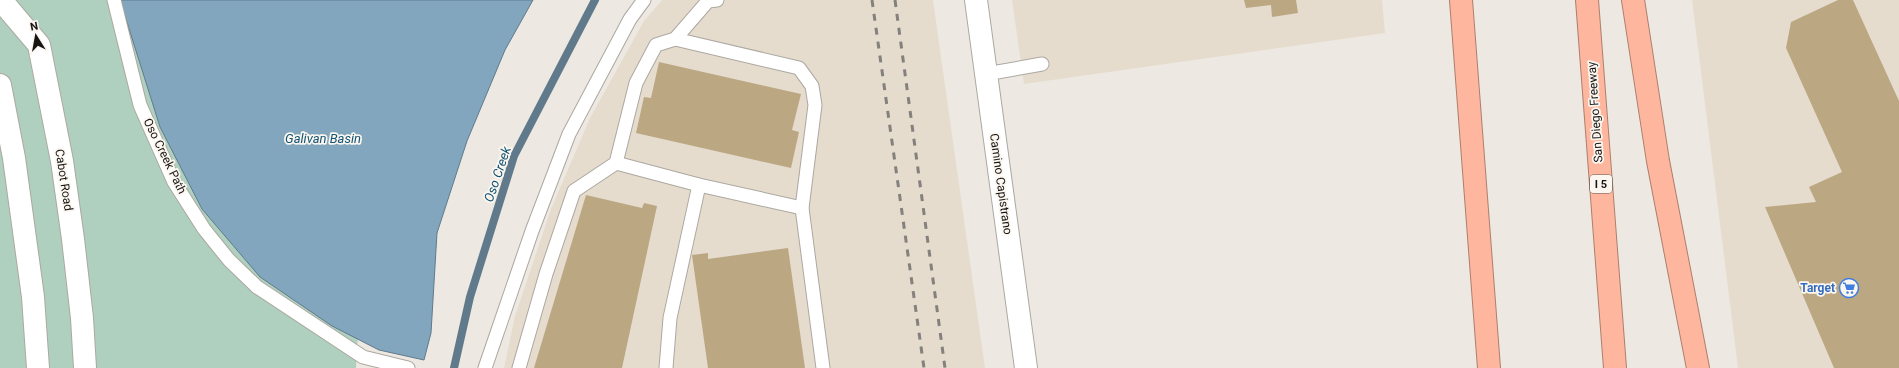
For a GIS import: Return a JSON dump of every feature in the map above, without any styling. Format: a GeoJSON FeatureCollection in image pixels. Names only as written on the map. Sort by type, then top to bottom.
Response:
{"type":"FeatureCollection","features":[{"type":"Feature","properties":{"kind":"highway"},"geometry":{"type":"LineString","coordinates":[[1461,0],[1489,368]]}},
{"type":"Feature","properties":{"kind":"highway","name":"San Diego Freeway"},"geometry":{"type":"LineString","coordinates":[[1587,0],[1615,368]]}},
{"type":"Feature","properties":{"kind":"highway"},"geometry":{"type":"LineString","coordinates":[[1633,0],[1658,161],[1698,368]]}},
{"type":"Feature","properties":{"kind":"main road","name":"Camino Capistrano"},"geometry":{"type":"LineString","coordinates":[[976,0],[1026,368]]}},
{"type":"Feature","properties":{"kind":"main road","name":"Cabot Road"},"geometry":{"type":"LineString","coordinates":[[0,28],[5,3]]}},
{"type":"Feature","properties":{"kind":"main road","name":"Cabot Road"},"geometry":{"type":"LineString","coordinates":[[5,3],[39,45],[62,161],[82,318],[85,368]]}},
{"type":"Feature","properties":{"kind":"main road"},"geometry":{"type":"LineString","coordinates":[[0,85],[14,158],[33,297],[38,368]]}},
{"type":"Feature","properties":{"kind":"lane","name":"Oso Creek Path"},"geometry":{"type":"LineString","coordinates":[[114,0],[140,105],[174,182],[204,229],[229,260],[256,287],[363,357],[408,368]]}},
{"type":"Feature","properties":{"kind":"lane"},"geometry":{"type":"LineString","coordinates":[[485,368],[532,231],[569,134],[630,19],[644,0]]}},
{"type":"Feature","properties":{"kind":"lane"},"geometry":{"type":"LineString","coordinates":[[675,39],[708,1],[716,0]]}},
{"type":"Feature","properties":{"kind":"lane"},"geometry":{"type":"LineString","coordinates":[[519,368],[546,274],[574,191],[616,163],[636,83],[656,45],[675,39],[799,68],[812,86],[815,106],[802,208],[823,368]]}},
{"type":"Feature","properties":{"kind":"lane"},"geometry":{"type":"LineString","coordinates":[[986,74],[1042,64]]}},
{"type":"Feature","properties":{"kind":"lane"},"geometry":{"type":"LineString","coordinates":[[616,163],[699,186],[802,208]]}},
{"type":"Feature","properties":{"kind":"lane"},"geometry":{"type":"LineString","coordinates":[[666,368],[670,318],[699,186]]}},
{"type":"Feature","properties":{"kind":"shaded area"},"geometry":{"type":"Polygon","coordinates":[[[662,0],[933,0],[985,368],[504,368],[515,316],[551,209],[590,118],[644,21],[662,0]]]}},
{"type":"Feature","properties":{"kind":"shaded area"},"geometry":{"type":"Polygon","coordinates":[[[1012,0],[1382,0],[1385,33],[1024,84],[1012,0]]]}},
{"type":"Feature","properties":{"kind":"shaded area"},"geometry":{"type":"Polygon","coordinates":[[[1692,0],[1899,0],[1899,368],[1738,368],[1692,0]]]}},
{"type":"Feature","properties":{"kind":"green space"},"geometry":{"type":"Polygon","coordinates":[[[0,0],[454,0],[364,231],[356,368],[0,368],[0,0]]]}},
{"type":"Feature","properties":{"kind":"water","name":"Galivan Basin"},"geometry":{"type":"Polygon","coordinates":[[[120,0],[533,0],[505,50],[467,141],[437,233],[431,333],[424,360],[379,350],[332,326],[260,277],[202,209],[160,127],[120,0]]]}},
{"type":"Feature","properties":{"kind":"building"},"geometry":{"type":"Polygon","coordinates":[[[1244,0],[1296,0],[1298,13],[1272,17],[1271,5],[1246,8],[1244,0]]]}},
{"type":"Feature","properties":{"kind":"building"},"geometry":{"type":"Polygon","coordinates":[[[1838,0],[1853,0],[1899,101],[1899,368],[1834,368],[1765,207],[1816,202],[1809,187],[1842,172],[1786,48],[1791,22],[1838,0]]]}},
{"type":"Feature","properties":{"kind":"building"},"geometry":{"type":"Polygon","coordinates":[[[659,62],[801,94],[792,130],[799,132],[791,168],[636,133],[644,97],[651,98],[659,62]]]}},
{"type":"Feature","properties":{"kind":"building"},"geometry":{"type":"Polygon","coordinates":[[[586,195],[642,208],[644,203],[657,206],[622,368],[534,368],[586,195]]]}},
{"type":"Feature","properties":{"kind":"building"},"geometry":{"type":"Polygon","coordinates":[[[788,248],[805,368],[708,368],[692,255],[708,253],[708,259],[788,248]]]}},
{"type":"Feature","properties":{"kind":"waterway","name":"Oso Creek"},"geometry":{"type":"LineString","coordinates":[[454,368],[470,297],[514,156],[595,0]]}},
{"type":"Feature","properties":{"kind":"railway"},"geometry":{"type":"LineString","coordinates":[[872,0],[924,368]]}},
{"type":"Feature","properties":{"kind":"railway"},"geometry":{"type":"LineString","coordinates":[[895,0],[945,368]]}},
{"type":"Feature","properties":{"kind":"place","name":"Target"},"geometry":{"type":"Point","coordinates":[1849,288]}}]}
